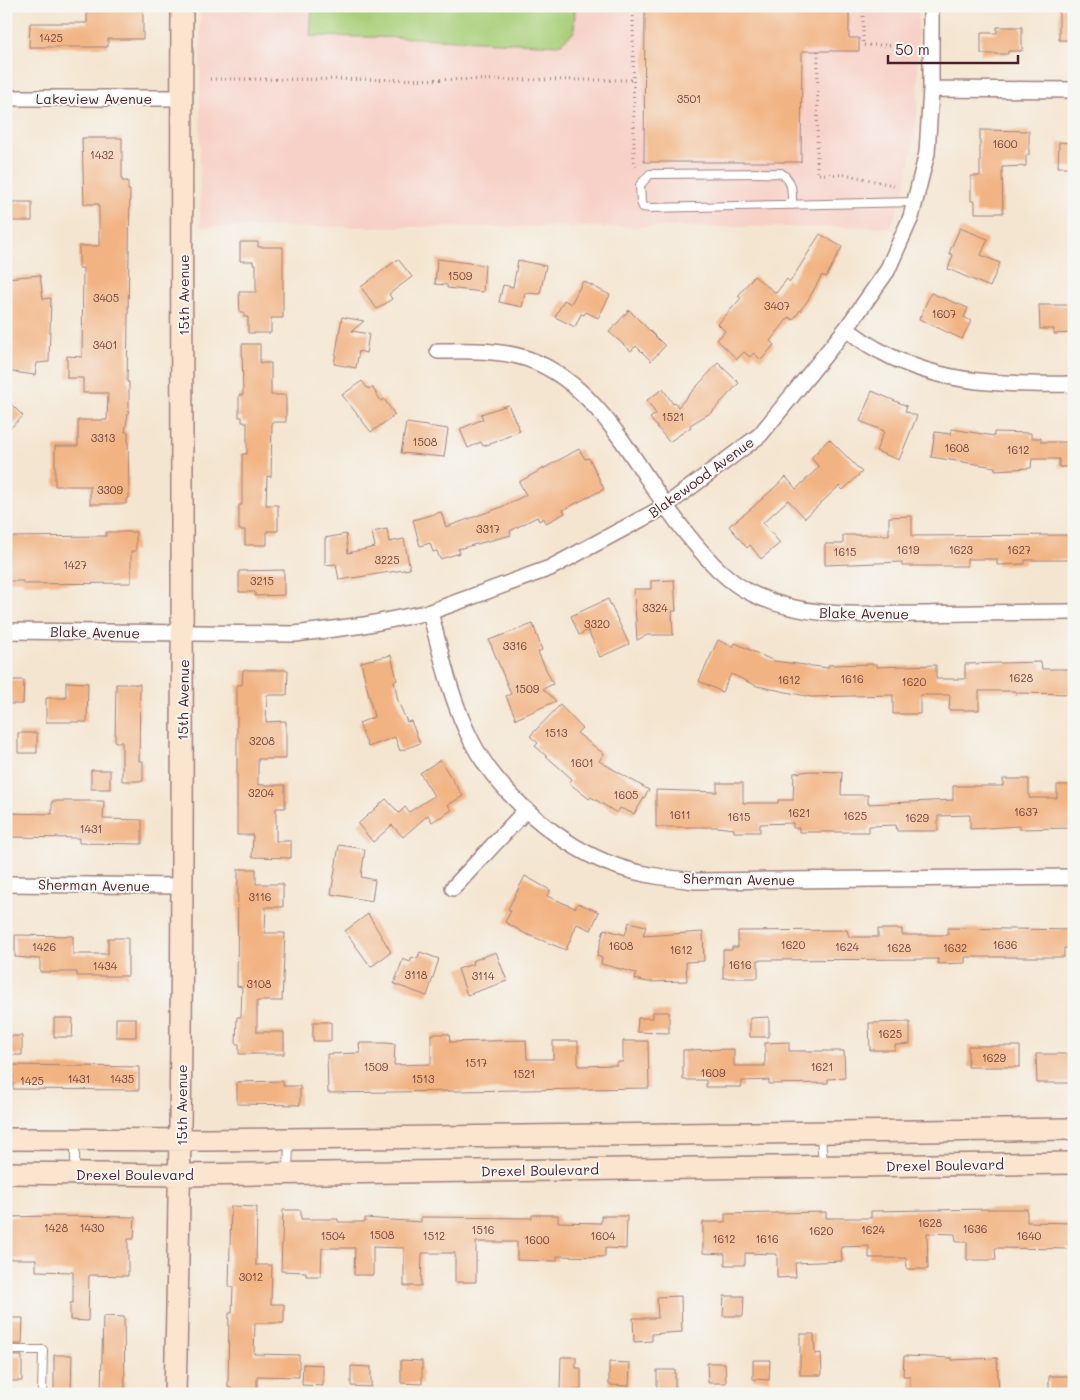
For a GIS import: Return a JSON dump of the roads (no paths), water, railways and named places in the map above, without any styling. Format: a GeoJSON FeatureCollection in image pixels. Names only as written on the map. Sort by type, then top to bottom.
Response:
{"type":"FeatureCollection","features":[{"type":"Feature","properties":{"kind":"street","name":"15th Avenue"},"geometry":{"type":"LineString","coordinates":[[175,1394],[182,1140],[181,886],[184,633],[182,6]]}},
{"type":"Feature","properties":{"kind":"street","name":"Blakewood Avenue"},"geometry":{"type":"LineString","coordinates":[[184,633],[295,634],[430,612],[550,568],[664,507],[760,435],[846,329],[887,271],[915,202],[927,152],[931,89],[931,6]]}},
{"type":"Feature","properties":{"kind":"street"},"geometry":{"type":"LineString","coordinates":[[931,89],[1074,90]]}},
{"type":"Feature","properties":{"kind":"street","name":"Lakeview Avenue"},"geometry":{"type":"LineString","coordinates":[[6,98],[182,98]]}},
{"type":"Feature","properties":{"kind":"street"},"geometry":{"type":"LineString","coordinates":[[846,329],[880,352],[899,361],[959,380],[1018,385],[1074,384]]}},
{"type":"Feature","properties":{"kind":"street","name":"Blake Avenue"},"geometry":{"type":"LineString","coordinates":[[438,351],[487,351],[528,359],[566,377],[590,400],[664,507],[712,566],[753,594],[794,610],[841,615],[1074,612]]}},
{"type":"Feature","properties":{"kind":"street","name":"Sherman Avenue"},"geometry":{"type":"LineString","coordinates":[[430,612],[450,689],[473,743],[496,778],[526,810],[572,845],[616,866],[663,877],[694,881],[1074,877]]}},
{"type":"Feature","properties":{"kind":"street","name":"Blake Avenue"},"geometry":{"type":"LineString","coordinates":[[6,631],[184,633]]}},
{"type":"Feature","properties":{"kind":"street"},"geometry":{"type":"LineString","coordinates":[[453,888],[526,810]]}},
{"type":"Feature","properties":{"kind":"street","name":"Sherman Avenue"},"geometry":{"type":"LineString","coordinates":[[6,884],[181,886]]}},
{"type":"Feature","properties":{"kind":"street"},"geometry":{"type":"LineString","coordinates":[[6,1139],[182,1140],[1074,1130]]}},
{"type":"Feature","properties":{"kind":"street","name":"Drexel Boulevard"},"geometry":{"type":"LineString","coordinates":[[6,1173],[181,1175],[1074,1164]]}},
{"type":"Feature","properties":{"kind":"lane"},"geometry":{"type":"LineString","coordinates":[[792,205],[792,186],[788,177],[780,172],[650,174],[640,185],[643,207],[650,208],[792,205],[915,202]]}},
{"type":"Feature","properties":{"kind":"lane"},"geometry":{"type":"LineString","coordinates":[[821,1133],[823,1167]]}},
{"type":"Feature","properties":{"kind":"lane"},"geometry":{"type":"LineString","coordinates":[[288,1139],[288,1174]]}},
{"type":"Feature","properties":{"kind":"lane"},"geometry":{"type":"LineString","coordinates":[[75,1140],[75,1174]]}},
{"type":"Feature","properties":{"kind":"lane"},"geometry":{"type":"LineString","coordinates":[[6,1350],[43,1350],[42,1394]]}}]}
